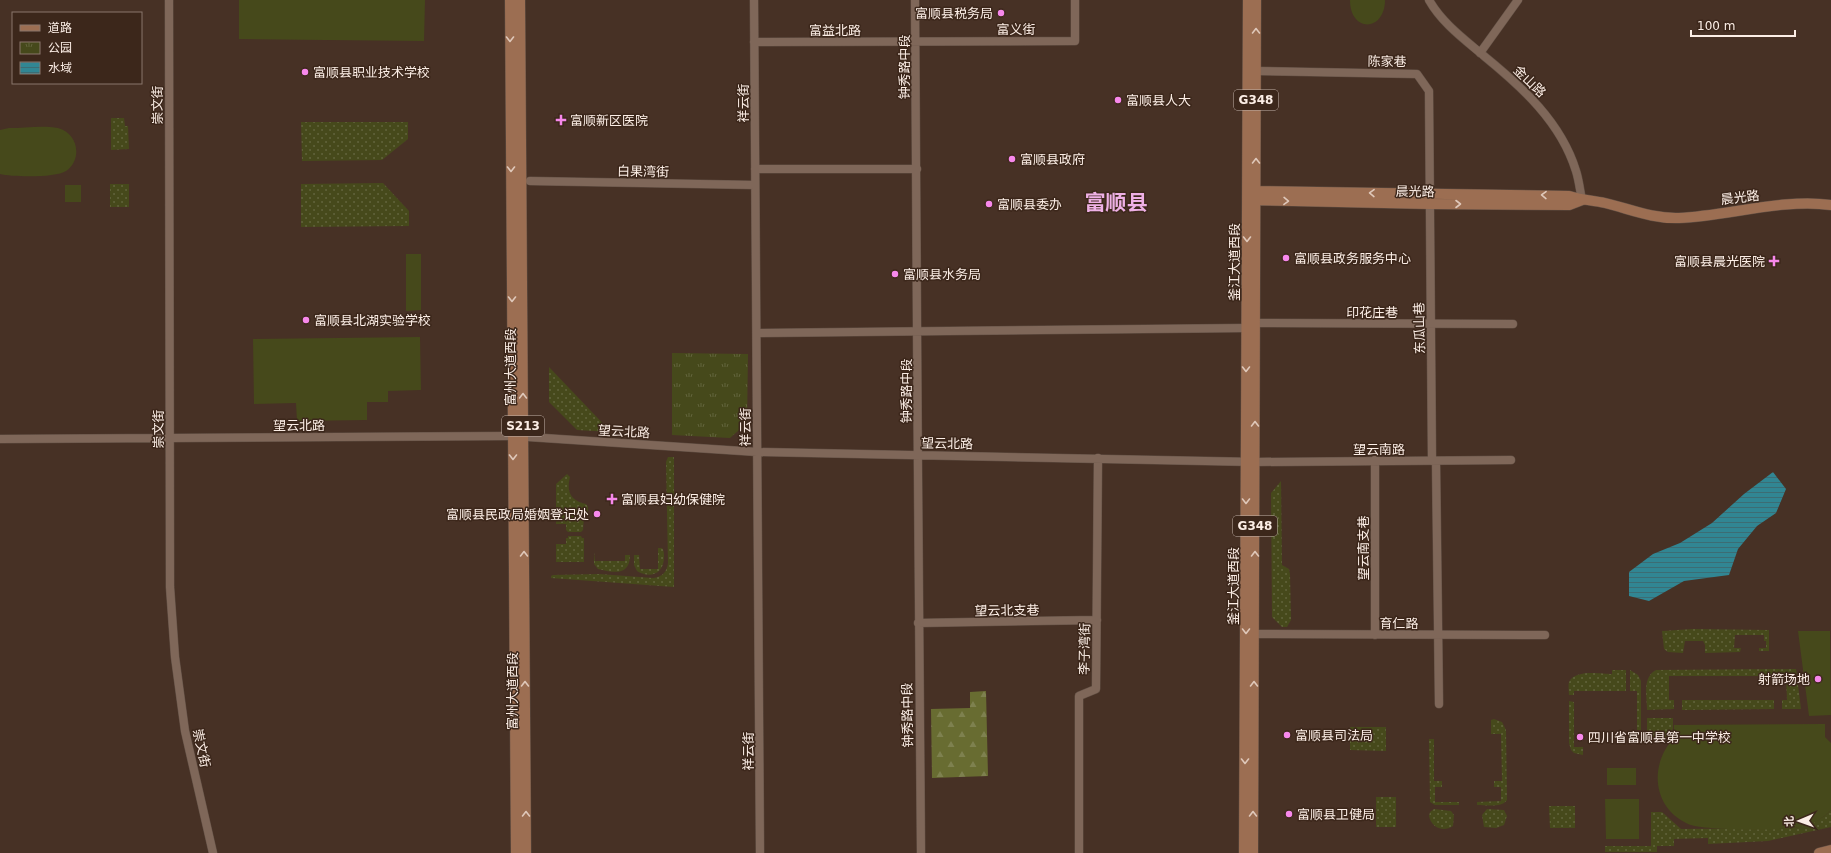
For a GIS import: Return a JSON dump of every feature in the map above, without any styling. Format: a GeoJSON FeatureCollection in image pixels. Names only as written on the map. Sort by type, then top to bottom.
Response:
{"type":"FeatureCollection","features":[{"type":"Feature","properties":{"kind":"main road","name":"富州大道西段"},"geometry":{"type":"LineString","coordinates":[[510,0],[516,853]]}},
{"type":"Feature","properties":{"kind":"main road","name":"富州大道西段"},"geometry":{"type":"LineString","coordinates":[[520,0],[526,853]]}},
{"type":"Feature","properties":{"kind":"main road","name":"G348"},"geometry":{"type":"LineString","coordinates":[[1248,0],[1251,195]]}},
{"type":"Feature","properties":{"kind":"main road","name":"G348"},"geometry":{"type":"LineString","coordinates":[[1251,195],[1256,72],[1256,0]]}},
{"type":"Feature","properties":{"kind":"main road","name":"晨光路"},"geometry":{"type":"LineString","coordinates":[[1251,195],[1429,194],[1569,196],[1582,200],[1598,201],[1657,217],[1679,218],[1792,204],[1818,203],[1831,205]]}},
{"type":"Feature","properties":{"kind":"main road","name":"晨光路"},"geometry":{"type":"LineString","coordinates":[[1251,195],[1429,204],[1569,205],[1582,200]]}},
{"type":"Feature","properties":{"kind":"main road","name":"釜江大道西段"},"geometry":{"type":"LineString","coordinates":[[1244,853],[1250,462],[1251,195]]}},
{"type":"Feature","properties":{"kind":"main road","name":"釜江大道西段"},"geometry":{"type":"LineString","coordinates":[[1250,462],[1254,634],[1253,853]]}},
{"type":"Feature","properties":{"kind":"main road"},"geometry":{"type":"LineString","coordinates":[[1819,853],[1831,850]]}},
{"type":"Feature","properties":{"kind":"street","name":"崇文街"},"geometry":{"type":"LineString","coordinates":[[169,0],[170,587],[174,657],[185,731],[213,853]]}},
{"type":"Feature","properties":{"kind":"street","name":"祥云街"},"geometry":{"type":"LineString","coordinates":[[754,0],[760,853]]}},
{"type":"Feature","properties":{"kind":"street","name":"钟秀路中段"},"geometry":{"type":"LineString","coordinates":[[916,0],[919,455],[918,623],[921,853]]}},
{"type":"Feature","properties":{"kind":"street","name":"富义街"},"geometry":{"type":"LineString","coordinates":[[916,42],[1075,41],[1075,0]]}},
{"type":"Feature","properties":{"kind":"street","name":"金山路"},"geometry":{"type":"LineString","coordinates":[[1429,0],[1441,18],[1524,90],[1546,114],[1567,149],[1576,170],[1582,200]]}},
{"type":"Feature","properties":{"kind":"street"},"geometry":{"type":"LineString","coordinates":[[1480,52],[1518,0]]}},
{"type":"Feature","properties":{"kind":"street","name":"富益北路"},"geometry":{"type":"LineString","coordinates":[[754,42],[916,42]]}},
{"type":"Feature","properties":{"kind":"street","name":"陈家巷"},"geometry":{"type":"LineString","coordinates":[[1256,72],[1417,74],[1429,92],[1429,194]]}},
{"type":"Feature","properties":{"kind":"street"},"geometry":{"type":"LineString","coordinates":[[755,169],[917,169]]}},
{"type":"Feature","properties":{"kind":"street","name":"白果湾街"},"geometry":{"type":"LineString","coordinates":[[530,181],[755,185]]}},
{"type":"Feature","properties":{"kind":"street","name":"东瓜山巷"},"geometry":{"type":"LineString","coordinates":[[1429,194],[1439,704]]}},
{"type":"Feature","properties":{"kind":"street","name":"印花庄巷"},"geometry":{"type":"LineString","coordinates":[[756,333],[1513,324]]}},
{"type":"Feature","properties":{"kind":"street","name":"望云北路"},"geometry":{"type":"LineString","coordinates":[[0,439],[513,436],[757,452],[1250,462]]}},
{"type":"Feature","properties":{"kind":"street","name":"李子湾街"},"geometry":{"type":"LineString","coordinates":[[1079,853],[1079,696],[1096,689],[1098,458]]}},
{"type":"Feature","properties":{"kind":"street","name":"望云南支巷"},"geometry":{"type":"LineString","coordinates":[[1375,460],[1375,635]]}},
{"type":"Feature","properties":{"kind":"street","name":"望云南路"},"geometry":{"type":"LineString","coordinates":[[1250,462],[1511,460]]}},
{"type":"Feature","properties":{"kind":"street","name":"望云北支巷"},"geometry":{"type":"LineString","coordinates":[[918,623],[1097,620]]}},
{"type":"Feature","properties":{"kind":"street","name":"育仁路"},"geometry":{"type":"LineString","coordinates":[[1254,634],[1545,635]]}},
{"type":"Feature","properties":{"kind":"green space"},"geometry":{"type":"Polygon","coordinates":[[[239,0],[425,0],[424,41],[239,39],[239,0]]]}},
{"type":"Feature","properties":{"kind":"green space"},"geometry":{"type":"Polygon","coordinates":[[[1350,0],[1385,0],[1380,18],[1374,23],[1368,24],[1361,23],[1355,18],[1350,0]]]}},
{"type":"Feature","properties":{"kind":"green space"},"geometry":{"type":"Polygon","coordinates":[[[111,118],[124,118],[125,126],[128,126],[129,149],[111,150],[111,118]]]}},
{"type":"Feature","properties":{"kind":"green space"},"geometry":{"type":"Polygon","coordinates":[[[301,122],[408,122],[408,139],[382,160],[302,161],[301,122]]]}},
{"type":"Feature","properties":{"kind":"green space"},"geometry":{"type":"Polygon","coordinates":[[[46,127],[58,128],[65,131],[74,141],[76,147],[75,160],[66,171],[53,175],[24,176],[0,174],[0,130],[9,128],[46,127]]]}},
{"type":"Feature","properties":{"kind":"green space"},"geometry":{"type":"Polygon","coordinates":[[[383,183],[409,211],[409,226],[301,227],[301,184],[383,183]]]}},
{"type":"Feature","properties":{"kind":"green space"},"geometry":{"type":"Polygon","coordinates":[[[110,184],[129,184],[129,207],[110,207],[110,184]]]}},
{"type":"Feature","properties":{"kind":"green space"},"geometry":{"type":"Polygon","coordinates":[[[65,185],[81,185],[81,202],[65,202],[65,185]]]}},
{"type":"Feature","properties":{"kind":"green space"},"geometry":{"type":"Polygon","coordinates":[[[406,254],[421,254],[421,310],[406,311],[406,254]]]}},
{"type":"Feature","properties":{"kind":"green space"},"geometry":{"type":"Polygon","coordinates":[[[420,337],[421,390],[388,391],[388,402],[367,402],[367,420],[297,421],[296,403],[254,404],[253,339],[420,337]]]}},
{"type":"Feature","properties":{"kind":"green space"},"geometry":{"type":"Polygon","coordinates":[[[672,353],[748,354],[747,423],[730,438],[672,435],[672,353]]]}},
{"type":"Feature","properties":{"kind":"green space"},"geometry":{"type":"Polygon","coordinates":[[[549,367],[611,432],[577,430],[549,402],[549,367]]]}},
{"type":"Feature","properties":{"kind":"green space"},"geometry":{"type":"Polygon","coordinates":[[[668,457],[674,457],[674,587],[551,578],[553,575],[599,574],[653,578],[664,574],[668,563],[666,462],[668,457]]]}},
{"type":"Feature","properties":{"kind":"green space"},"geometry":{"type":"Polygon","coordinates":[[[567,474],[570,477],[569,491],[571,495],[577,501],[586,504],[588,507],[588,515],[584,517],[583,530],[581,532],[568,532],[566,530],[566,524],[556,524],[556,484],[567,474]]]}},
{"type":"Feature","properties":{"kind":"green space"},"geometry":{"type":"Polygon","coordinates":[[[1281,481],[1282,565],[1289,569],[1290,574],[1291,620],[1287,627],[1282,627],[1272,617],[1271,493],[1281,481]]]}},
{"type":"Feature","properties":{"kind":"green space"},"geometry":{"type":"Polygon","coordinates":[[[568,536],[581,536],[584,538],[584,562],[556,562],[556,544],[566,544],[566,538],[568,538],[568,536]]]}},
{"type":"Feature","properties":{"kind":"green space"},"geometry":{"type":"Polygon","coordinates":[[[658,548],[662,548],[664,551],[662,567],[659,571],[651,575],[647,575],[637,571],[634,565],[634,555],[639,555],[640,569],[658,569],[658,548]]]}},
{"type":"Feature","properties":{"kind":"green space"},"geometry":{"type":"Polygon","coordinates":[[[594,552],[595,561],[625,561],[625,555],[630,555],[629,562],[624,570],[620,571],[615,572],[598,569],[594,564],[594,552]]]}},
{"type":"Feature","properties":{"kind":"green space"},"geometry":{"type":"Polygon","coordinates":[[[1693,629],[1769,630],[1769,651],[1759,651],[1759,648],[1766,648],[1764,635],[1735,635],[1734,648],[1741,648],[1740,652],[1705,653],[1705,645],[1703,641],[1685,641],[1683,653],[1668,652],[1664,649],[1662,631],[1693,629]]]}},
{"type":"Feature","properties":{"kind":"green space","name":"射箭场地"},"geometry":{"type":"Polygon","coordinates":[[[1798,631],[1830,631],[1831,715],[1809,716],[1798,631]]]}},
{"type":"Feature","properties":{"kind":"green space"},"geometry":{"type":"Polygon","coordinates":[[[1796,669],[1801,709],[1782,709],[1782,700],[1787,700],[1786,676],[1669,676],[1669,700],[1674,700],[1674,709],[1647,710],[1647,682],[1652,673],[1656,670],[1796,669]]]}},
{"type":"Feature","properties":{"kind":"green space"},"geometry":{"type":"Polygon","coordinates":[[[1612,670],[1626,670],[1626,691],[1574,691],[1574,695],[1569,695],[1569,682],[1577,675],[1589,673],[1612,674],[1612,670]]]}},
{"type":"Feature","properties":{"kind":"green space"},"geometry":{"type":"Polygon","coordinates":[[[1630,670],[1638,675],[1641,681],[1641,730],[1637,730],[1637,691],[1630,691],[1630,670]]]}},
{"type":"Feature","properties":{"kind":"green space"},"geometry":{"type":"Polygon","coordinates":[[[986,691],[988,776],[932,778],[931,709],[970,708],[970,692],[986,691]]]}},
{"type":"Feature","properties":{"kind":"green space"},"geometry":{"type":"Polygon","coordinates":[[[1682,700],[1774,700],[1774,709],[1682,710],[1682,700]]]}},
{"type":"Feature","properties":{"kind":"green space"},"geometry":{"type":"Polygon","coordinates":[[[1569,701],[1574,702],[1574,747],[1583,747],[1583,755],[1574,753],[1571,750],[1569,743],[1569,701]]]}},
{"type":"Feature","properties":{"kind":"green space"},"geometry":{"type":"Polygon","coordinates":[[[1647,718],[1673,718],[1673,729],[1661,742],[1647,742],[1647,718]]]}},
{"type":"Feature","properties":{"kind":"green space"},"geometry":{"type":"Polygon","coordinates":[[[1494,719],[1502,722],[1506,730],[1507,800],[1505,803],[1498,805],[1477,805],[1477,802],[1501,801],[1501,787],[1494,787],[1494,781],[1502,781],[1501,734],[1491,734],[1491,720],[1494,719]]]}},
{"type":"Feature","properties":{"kind":"green space"},"geometry":{"type":"Polygon","coordinates":[[[1825,724],[1825,737],[1831,743],[1831,810],[1813,823],[1797,828],[1782,829],[1727,829],[1697,826],[1688,824],[1676,817],[1661,797],[1658,785],[1658,772],[1666,749],[1674,738],[1674,725],[1825,724]]]}},
{"type":"Feature","properties":{"kind":"green space"},"geometry":{"type":"Polygon","coordinates":[[[1350,727],[1386,727],[1386,751],[1350,750],[1350,727]]]}},
{"type":"Feature","properties":{"kind":"green space"},"geometry":{"type":"Polygon","coordinates":[[[1429,739],[1434,739],[1434,781],[1442,781],[1442,787],[1435,787],[1435,802],[1459,802],[1459,805],[1435,805],[1430,802],[1429,739]]]}},
{"type":"Feature","properties":{"kind":"green space"},"geometry":{"type":"Polygon","coordinates":[[[1607,768],[1636,768],[1636,785],[1607,785],[1607,768]]]}},
{"type":"Feature","properties":{"kind":"green space"},"geometry":{"type":"Polygon","coordinates":[[[1376,797],[1396,797],[1396,827],[1376,827],[1376,797]]]}},
{"type":"Feature","properties":{"kind":"green space"},"geometry":{"type":"Polygon","coordinates":[[[1605,799],[1639,799],[1639,839],[1606,839],[1605,799]]]}},
{"type":"Feature","properties":{"kind":"green space"},"geometry":{"type":"Polygon","coordinates":[[[1549,806],[1575,806],[1575,828],[1550,828],[1549,806]]]}},
{"type":"Feature","properties":{"kind":"green space"},"geometry":{"type":"Polygon","coordinates":[[[1434,809],[1451,811],[1454,815],[1453,826],[1442,829],[1435,826],[1430,820],[1429,816],[1430,812],[1434,809]]]}},
{"type":"Feature","properties":{"kind":"green space"},"geometry":{"type":"Polygon","coordinates":[[[1487,809],[1504,810],[1507,816],[1504,825],[1496,828],[1484,827],[1482,815],[1487,809]]]}},
{"type":"Feature","properties":{"kind":"green space"},"geometry":{"type":"Polygon","coordinates":[[[1831,810],[1831,827],[1768,841],[1708,844],[1708,838],[1674,839],[1674,846],[1657,846],[1657,852],[1605,852],[1605,846],[1651,846],[1651,812],[1662,812],[1681,829],[1791,828],[1813,823],[1831,810]]]}},
{"type":"Feature","properties":{"kind":"water"},"geometry":{"type":"Polygon","coordinates":[[[1773,472],[1786,489],[1776,513],[1757,526],[1738,549],[1729,575],[1684,581],[1649,601],[1629,596],[1629,572],[1653,554],[1680,543],[1712,523],[1744,494],[1773,472]]]}},
{"type":"Feature","properties":{"kind":"place","name":"富顺县税务局"},"geometry":{"type":"Point","coordinates":[1001,13]}},
{"type":"Feature","properties":{"kind":"place","name":"富顺县职业技术学校"},"geometry":{"type":"Point","coordinates":[305,72]}},
{"type":"Feature","properties":{"kind":"place","name":"富顺县人大"},"geometry":{"type":"Point","coordinates":[1118,100]}},
{"type":"Feature","properties":{"kind":"place","name":"富顺新区医院"},"geometry":{"type":"Point","coordinates":[561,120]}},
{"type":"Feature","properties":{"kind":"place","name":"富顺县政府"},"geometry":{"type":"Point","coordinates":[1012,159]}},
{"type":"Feature","properties":{"kind":"place","name":"富顺县委办"},"geometry":{"type":"Point","coordinates":[989,204]}},
{"type":"Feature","properties":{"kind":"place","name":"富顺县政务服务中心"},"geometry":{"type":"Point","coordinates":[1286,258]}},
{"type":"Feature","properties":{"kind":"place","name":"富顺县晨光医院"},"geometry":{"type":"Point","coordinates":[1774,261]}},
{"type":"Feature","properties":{"kind":"place","name":"富顺县水务局"},"geometry":{"type":"Point","coordinates":[895,274]}},
{"type":"Feature","properties":{"kind":"place","name":"富顺县北湖实验学校"},"geometry":{"type":"Point","coordinates":[306,320]}},
{"type":"Feature","properties":{"kind":"place","name":"富顺县妇幼保健院"},"geometry":{"type":"Point","coordinates":[612,499]}},
{"type":"Feature","properties":{"kind":"place","name":"富顺县民政局婚姻登记处"},"geometry":{"type":"Point","coordinates":[597,514]}},
{"type":"Feature","properties":{"kind":"place","name":"射箭场地"},"geometry":{"type":"Point","coordinates":[1818,679]}},
{"type":"Feature","properties":{"kind":"place","name":"富顺县司法局"},"geometry":{"type":"Point","coordinates":[1287,735]}},
{"type":"Feature","properties":{"kind":"place","name":"四川省富顺县第一中学校"},"geometry":{"type":"Point","coordinates":[1580,737]}},
{"type":"Feature","properties":{"kind":"place","name":"富顺县卫健局"},"geometry":{"type":"Point","coordinates":[1289,814]}},
{"type":"Feature","properties":{"kind":"district","name":"富顺县"},"geometry":{"type":"Point","coordinates":[1116,203]}}]}
